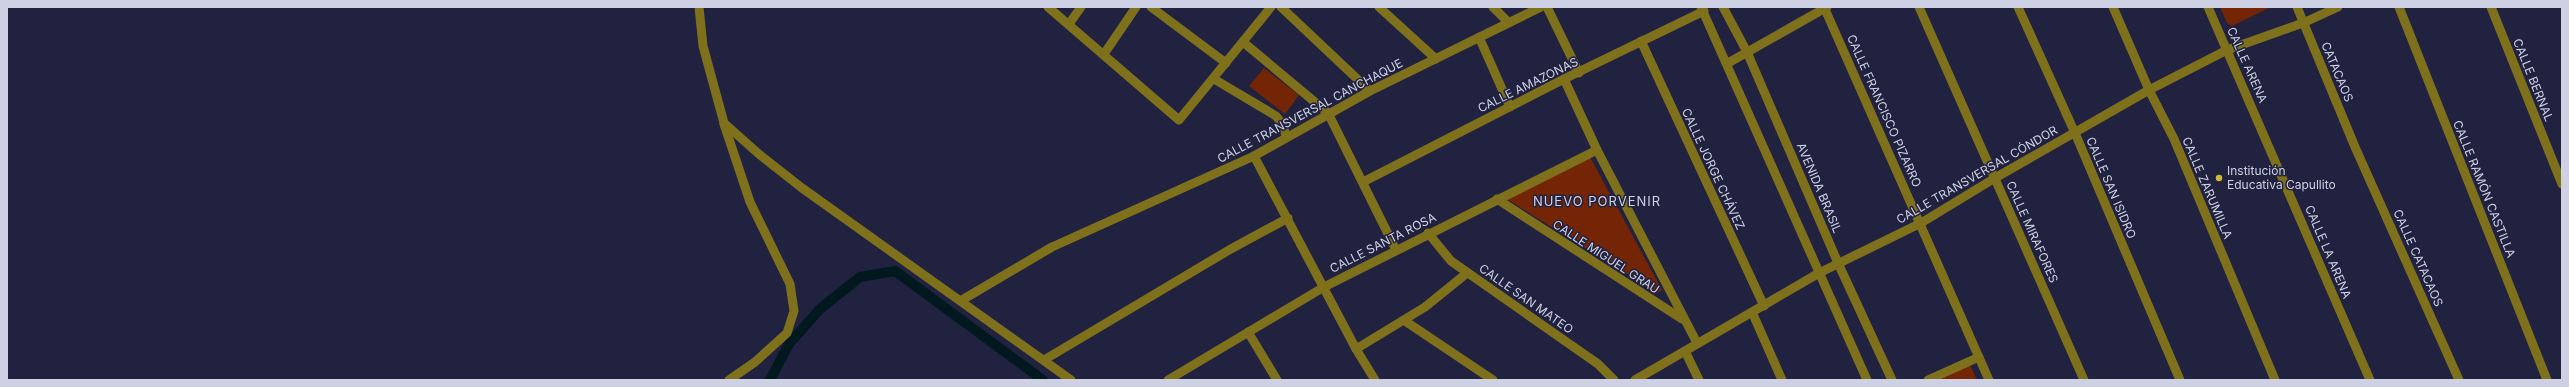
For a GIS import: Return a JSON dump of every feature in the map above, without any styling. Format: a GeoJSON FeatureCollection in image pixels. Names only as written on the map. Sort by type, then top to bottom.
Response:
{"type":"FeatureCollection","features":[{"type":"Feature","properties":{"kind":"street"},"geometry":{"type":"LineString","coordinates":[[699,7],[703,46],[724,123],[750,202],[790,284],[794,312],[787,333],[755,362],[729,380]]}},
{"type":"Feature","properties":{"kind":"street"},"geometry":{"type":"LineString","coordinates":[[1048,7],[1179,120],[1214,80],[1271,7]]}},
{"type":"Feature","properties":{"kind":"street"},"geometry":{"type":"LineString","coordinates":[[1069,24],[1081,7]]}},
{"type":"Feature","properties":{"kind":"street"},"geometry":{"type":"LineString","coordinates":[[1104,54],[1136,7]]}},
{"type":"Feature","properties":{"kind":"street"},"geometry":{"type":"LineString","coordinates":[[1151,7],[1226,63]]}},
{"type":"Feature","properties":{"kind":"street"},"geometry":{"type":"LineString","coordinates":[[1281,7],[1370,91]]}},
{"type":"Feature","properties":{"kind":"street"},"geometry":{"type":"LineString","coordinates":[[1379,7],[1436,59]]}},
{"type":"Feature","properties":{"kind":"street"},"geometry":{"type":"LineString","coordinates":[[1493,7],[1508,22]]}},
{"type":"Feature","properties":{"kind":"street","name":"CALLE TRANSVERSAL CANCHAQUE"},"geometry":{"type":"LineString","coordinates":[[962,300],[1052,248],[1254,156],[1286,136],[1370,91],[1540,7]]}},
{"type":"Feature","properties":{"kind":"street"},"geometry":{"type":"LineString","coordinates":[[1547,7],[1579,73]]}},
{"type":"Feature","properties":{"kind":"street","name":"AVENIDA BRASIL"},"geometry":{"type":"LineString","coordinates":[[1723,7],[1748,52],[1838,264],[1892,380]]}},
{"type":"Feature","properties":{"kind":"street"},"geometry":{"type":"LineString","coordinates":[[1728,63],[1826,7]]}},
{"type":"Feature","properties":{"kind":"street","name":"CALLE FRANCISCO PIZARRO"},"geometry":{"type":"LineString","coordinates":[[1826,7],[1988,380]]}},
{"type":"Feature","properties":{"kind":"street","name":"CALLE MIRAFORES"},"geometry":{"type":"LineString","coordinates":[[1919,7],[2084,380]]}},
{"type":"Feature","properties":{"kind":"street","name":"CALLE SAN ISIDRO"},"geometry":{"type":"LineString","coordinates":[[2018,7],[2075,133],[2180,380]]}},
{"type":"Feature","properties":{"kind":"street","name":"CALLE ZARUMILLA"},"geometry":{"type":"LineString","coordinates":[[2113,7],[2149,90],[2174,139],[2275,380]]}},
{"type":"Feature","properties":{"kind":"street","name":"CALLE ARENA"},"geometry":{"type":"LineString","coordinates":[[2208,7],[2263,134]]}},
{"type":"Feature","properties":{"kind":"street","name":"CATACAOS"},"geometry":{"type":"LineString","coordinates":[[2297,7],[2355,147]]}},
{"type":"Feature","properties":{"kind":"street","name":"CALLE TRANSVERSAL CÓNDOR"},"geometry":{"type":"LineString","coordinates":[[1635,380],[1819,273],[1921,223],[1995,178],[2149,90],[2227,50],[2303,23],[2338,7]]}},
{"type":"Feature","properties":{"kind":"street","name":"CALLE RAMÓN CASTILLA"},"geometry":{"type":"LineString","coordinates":[[2399,7],[2547,380]]}},
{"type":"Feature","properties":{"kind":"street","name":"CALLE BERNAL"},"geometry":{"type":"LineString","coordinates":[[2491,7],[2562,184]]}},
{"type":"Feature","properties":{"kind":"street"},"geometry":{"type":"LineString","coordinates":[[1703,9],[1867,380]]}},
{"type":"Feature","properties":{"kind":"street","name":"CALLE AMAZONAS"},"geometry":{"type":"LineString","coordinates":[[1363,182],[1703,9]]}},
{"type":"Feature","properties":{"kind":"street"},"geometry":{"type":"LineString","coordinates":[[1479,37],[1510,107]]}},
{"type":"Feature","properties":{"kind":"street","name":"CALLE JORGE CHÁVEZ"},"geometry":{"type":"LineString","coordinates":[[1641,41],[1764,306]]}},
{"type":"Feature","properties":{"kind":"street"},"geometry":{"type":"LineString","coordinates":[[1243,42],[1328,113],[1396,250]]}},
{"type":"Feature","properties":{"kind":"street"},"geometry":{"type":"LineString","coordinates":[[1214,80],[1276,116],[1284,125],[1286,136]]}},
{"type":"Feature","properties":{"kind":"street"},"geometry":{"type":"LineString","coordinates":[[1564,80],[1597,150],[1683,320],[1697,343]]}},
{"type":"Feature","properties":{"kind":"street"},"geometry":{"type":"LineString","coordinates":[[724,123],[760,155],[802,188],[962,300],[1071,380]]}},
{"type":"Feature","properties":{"kind":"street","name":"CALLE LA ARENA"},"geometry":{"type":"LineString","coordinates":[[2263,134],[2370,380]]}},
{"type":"Feature","properties":{"kind":"street","name":"CALLE CATACAOS"},"geometry":{"type":"LineString","coordinates":[[2355,147],[2459,380]]}},
{"type":"Feature","properties":{"kind":"street","name":"CALLE SANTA ROSA"},"geometry":{"type":"LineString","coordinates":[[1168,380],[1324,287],[1428,233],[1597,150]]}},
{"type":"Feature","properties":{"kind":"street"},"geometry":{"type":"LineString","coordinates":[[1254,156],[1356,349],[1375,380]]}},
{"type":"Feature","properties":{"kind":"street","name":"CALLE MIGUEL GRAU"},"geometry":{"type":"LineString","coordinates":[[1497,200],[1683,320]]}},
{"type":"Feature","properties":{"kind":"street"},"geometry":{"type":"LineString","coordinates":[[1044,360],[1229,250],[1288,218]]}},
{"type":"Feature","properties":{"kind":"street","name":"CALLE SAN MATEO"},"geometry":{"type":"LineString","coordinates":[[1428,233],[1443,253],[1467,273],[1598,364],[1614,380]]}},
{"type":"Feature","properties":{"kind":"street"},"geometry":{"type":"LineString","coordinates":[[1356,349],[1405,321],[1450,289],[1467,273]]}},
{"type":"Feature","properties":{"kind":"street"},"geometry":{"type":"LineString","coordinates":[[1752,312],[1782,380]]}},
{"type":"Feature","properties":{"kind":"street"},"geometry":{"type":"LineString","coordinates":[[1405,321],[1493,380]]}},
{"type":"Feature","properties":{"kind":"street"},"geometry":{"type":"LineString","coordinates":[[1248,332],[1278,380]]}},
{"type":"Feature","properties":{"kind":"street"},"geometry":{"type":"LineString","coordinates":[[1685,351],[1699,380]]}},
{"type":"Feature","properties":{"kind":"street"},"geometry":{"type":"LineString","coordinates":[[1928,380],[1979,357]]}},
{"type":"Feature","properties":{"kind":"shaded area"},"geometry":{"type":"Polygon","coordinates":[[[2220,7],[2271,7],[2232,26],[2227,23],[2220,7]]]}},
{"type":"Feature","properties":{"kind":"shaded area"},"geometry":{"type":"Polygon","coordinates":[[[1264,68],[1299,95],[1285,114],[1249,86],[1264,68]]]}},
{"type":"Feature","properties":{"kind":"shaded area"},"geometry":{"type":"Polygon","coordinates":[[[1590,157],[1662,290],[1657,293],[1507,199],[1590,157]]]}},
{"type":"Feature","properties":{"kind":"shaded area"},"geometry":{"type":"Polygon","coordinates":[[[1967,358],[1977,380],[1922,380],[1967,358]]]}},
{"type":"Feature","properties":{"kind":"waterway"},"geometry":{"type":"LineString","coordinates":[[770,380],[789,344],[820,309],[860,277],[895,271],[1043,380]]}},
{"type":"Feature","properties":{"kind":"place","name":"Institución Educativa Capullito"},"geometry":{"type":"Point","coordinates":[2219,178]}},
{"type":"Feature","properties":{"kind":"district","name":"NUEVO PORVENIR"},"geometry":{"type":"Point","coordinates":[1597,201]}}]}
